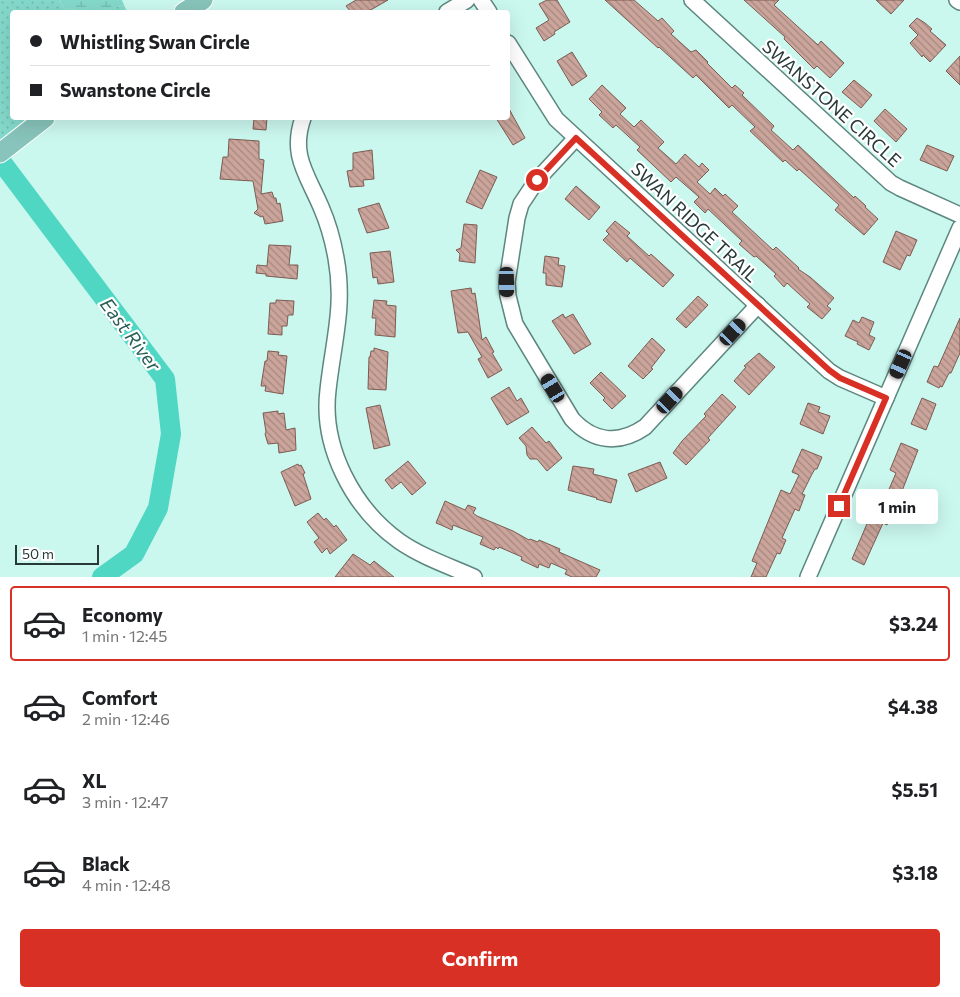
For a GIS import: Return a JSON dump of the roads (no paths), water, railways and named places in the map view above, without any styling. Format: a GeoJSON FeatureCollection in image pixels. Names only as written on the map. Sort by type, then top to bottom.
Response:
{"type":"FeatureCollection","features":[{"type":"Feature","properties":{"kind":"main road"},"geometry":{"type":"LineString","coordinates":[[187,10],[203,0]]}},
{"type":"Feature","properties":{"kind":"main road"},"geometry":{"type":"LineString","coordinates":[[0,153],[42,120]]}},
{"type":"Feature","properties":{"kind":"street"},"geometry":{"type":"LineString","coordinates":[[450,10],[467,0]]}},
{"type":"Feature","properties":{"kind":"street","name":"SWANSTONE CIRCLE"},"geometry":{"type":"LineString","coordinates":[[692,0],[891,183],[960,215]]}},
{"type":"Feature","properties":{"kind":"street","name":"SWAN RIDGE TRAIL"},"geometry":{"type":"LineString","coordinates":[[510,46],[548,109],[576,138],[829,370],[840,378],[886,398]]}},
{"type":"Feature","properties":{"kind":"street"},"geometry":{"type":"LineString","coordinates":[[302,120],[297,142],[299,157],[303,170],[321,207],[336,259],[339,288],[336,338],[327,393],[328,418],[338,461],[358,498],[383,528],[420,553],[474,577]]}},
{"type":"Feature","properties":{"kind":"street"},"geometry":{"type":"LineString","coordinates":[[576,138],[537,180],[521,204],[507,282],[510,311],[516,324],[572,419],[579,427],[595,436],[606,439],[626,437],[645,427],[758,305]]}},
{"type":"Feature","properties":{"kind":"street"},"geometry":{"type":"LineString","coordinates":[[808,577],[960,228]]}},
{"type":"Feature","properties":{"kind":"waterway","name":"East River"},"geometry":{"type":"LineString","coordinates":[[0,160],[165,379],[171,434],[158,508],[134,554],[102,577]]}}]}
